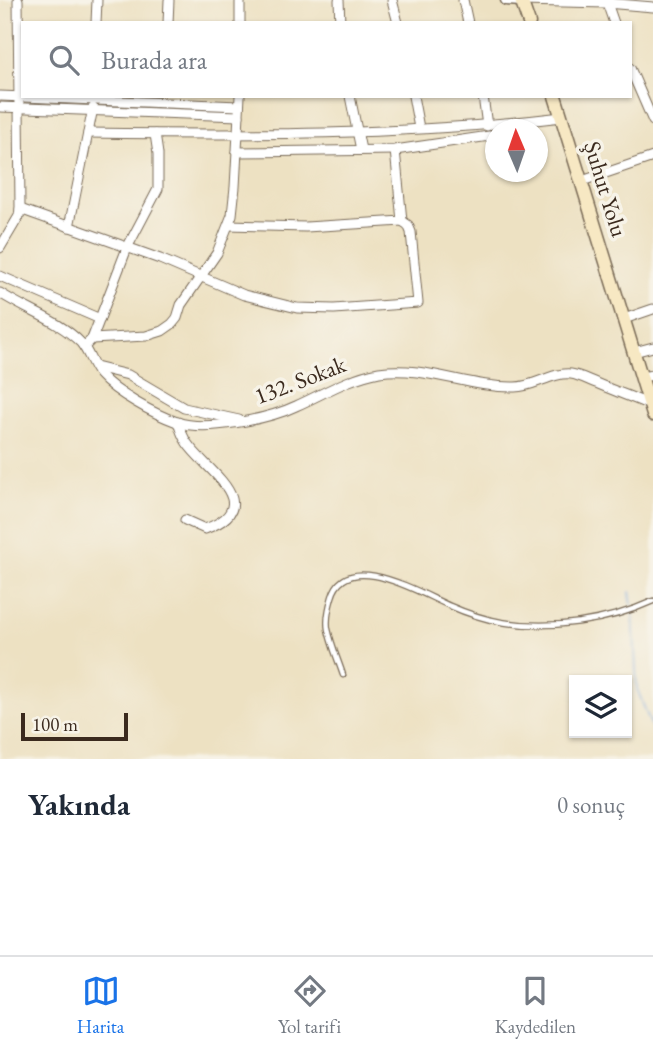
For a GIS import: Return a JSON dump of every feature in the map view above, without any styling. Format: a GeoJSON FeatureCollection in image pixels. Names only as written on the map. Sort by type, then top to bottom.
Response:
{"type":"FeatureCollection","features":[{"type":"Feature","properties":{"kind":"main road"},"geometry":{"type":"LineString","coordinates":[[522,0],[528,21]]}},
{"type":"Feature","properties":{"kind":"main road","name":"Şuhut Yolu"},"geometry":{"type":"LineString","coordinates":[[556,98],[634,352],[647,376],[651,410]]}},
{"type":"Feature","properties":{"kind":"street"},"geometry":{"type":"LineString","coordinates":[[0,248],[19,216],[20,209],[18,0]]}},
{"type":"Feature","properties":{"kind":"street"},"geometry":{"type":"LineString","coordinates":[[96,21],[97,0]]}},
{"type":"Feature","properties":{"kind":"street"},"geometry":{"type":"LineString","coordinates":[[168,21],[169,0]]}},
{"type":"Feature","properties":{"kind":"street"},"geometry":{"type":"LineString","coordinates":[[240,0],[240,21]]}},
{"type":"Feature","properties":{"kind":"street"},"geometry":{"type":"LineString","coordinates":[[339,0],[340,21]]}},
{"type":"Feature","properties":{"kind":"street"},"geometry":{"type":"LineString","coordinates":[[392,0],[397,21]]}},
{"type":"Feature","properties":{"kind":"street"},"geometry":{"type":"LineString","coordinates":[[463,0],[468,21]]}},
{"type":"Feature","properties":{"kind":"street"},"geometry":{"type":"LineString","coordinates":[[506,0],[606,1],[653,7]]}},
{"type":"Feature","properties":{"kind":"street"},"geometry":{"type":"LineString","coordinates":[[606,1],[613,21]]}},
{"type":"Feature","properties":{"kind":"street"},"geometry":{"type":"LineString","coordinates":[[632,72],[649,103],[653,121]]}},
{"type":"Feature","properties":{"kind":"street"},"geometry":{"type":"LineString","coordinates":[[0,96],[21,96]]}},
{"type":"Feature","properties":{"kind":"street"},"geometry":{"type":"LineString","coordinates":[[69,227],[93,111],[93,98],[167,99],[239,106]]}},
{"type":"Feature","properties":{"kind":"street"},"geometry":{"type":"LineString","coordinates":[[350,98],[361,150]]}},
{"type":"Feature","properties":{"kind":"street"},"geometry":{"type":"LineString","coordinates":[[413,98],[419,128]]}},
{"type":"Feature","properties":{"kind":"street"},"geometry":{"type":"LineString","coordinates":[[483,98],[486,119]]}},
{"type":"Feature","properties":{"kind":"street"},"geometry":{"type":"LineString","coordinates":[[0,107],[93,111],[239,106]]}},
{"type":"Feature","properties":{"kind":"street"},"geometry":{"type":"LineString","coordinates":[[92,339],[132,338],[162,331],[177,318],[181,305],[216,253],[229,225],[235,187],[239,106]]}},
{"type":"Feature","properties":{"kind":"street"},"geometry":{"type":"LineString","coordinates":[[545,119],[562,117]]}},
{"type":"Feature","properties":{"kind":"street"},"geometry":{"type":"LineString","coordinates":[[548,121],[562,117]]}},
{"type":"Feature","properties":{"kind":"street"},"geometry":{"type":"LineString","coordinates":[[88,133],[238,134],[485,126]]}},
{"type":"Feature","properties":{"kind":"street"},"geometry":{"type":"LineString","coordinates":[[84,347],[92,339],[127,248],[158,189],[155,134]]}},
{"type":"Feature","properties":{"kind":"street"},"geometry":{"type":"LineString","coordinates":[[237,152],[395,150],[485,136]]}},
{"type":"Feature","properties":{"kind":"street"},"geometry":{"type":"LineString","coordinates":[[395,150],[402,221]]}},
{"type":"Feature","properties":{"kind":"street"},"geometry":{"type":"LineString","coordinates":[[582,181],[653,157]]}},
{"type":"Feature","properties":{"kind":"street"},"geometry":{"type":"LineString","coordinates":[[20,209],[160,259],[244,295],[309,309],[418,303],[411,232],[408,225],[402,221],[306,226],[229,225]]}},
{"type":"Feature","properties":{"kind":"street"},"geometry":{"type":"LineString","coordinates":[[0,276],[100,319]]}},
{"type":"Feature","properties":{"kind":"street","name":"132. Sokak"},"geometry":{"type":"LineString","coordinates":[[0,293],[56,324],[84,347],[100,375],[119,391],[177,422],[220,425],[244,421],[293,408],[335,386],[365,375],[383,372],[428,373],[502,387],[519,387],[544,382],[558,374],[573,374],[651,410]]}},
{"type":"Feature","properties":{"kind":"street"},"geometry":{"type":"LineString","coordinates":[[624,318],[653,309]]}},
{"type":"Feature","properties":{"kind":"street"},"geometry":{"type":"LineString","coordinates":[[634,352],[653,347]]}},
{"type":"Feature","properties":{"kind":"street"},"geometry":{"type":"LineString","coordinates":[[95,367],[128,375],[184,408],[244,421]]}},
{"type":"Feature","properties":{"kind":"street"},"geometry":{"type":"LineString","coordinates":[[177,422],[186,442],[224,481],[230,493],[231,507],[217,525],[205,529],[185,520]]}},
{"type":"Feature","properties":{"kind":"lane"},"geometry":{"type":"LineString","coordinates":[[343,675],[329,630],[328,614],[334,590],[339,583],[350,577],[375,576],[392,579],[448,606],[499,622],[528,625],[606,618],[653,600]]}},
{"type":"Feature","properties":{"kind":"waterway"},"geometry":{"type":"LineString","coordinates":[[630,592],[632,607]]}},
{"type":"Feature","properties":{"kind":"waterway"},"geometry":{"type":"LineString","coordinates":[[633,612],[637,689],[653,730]]}}]}
